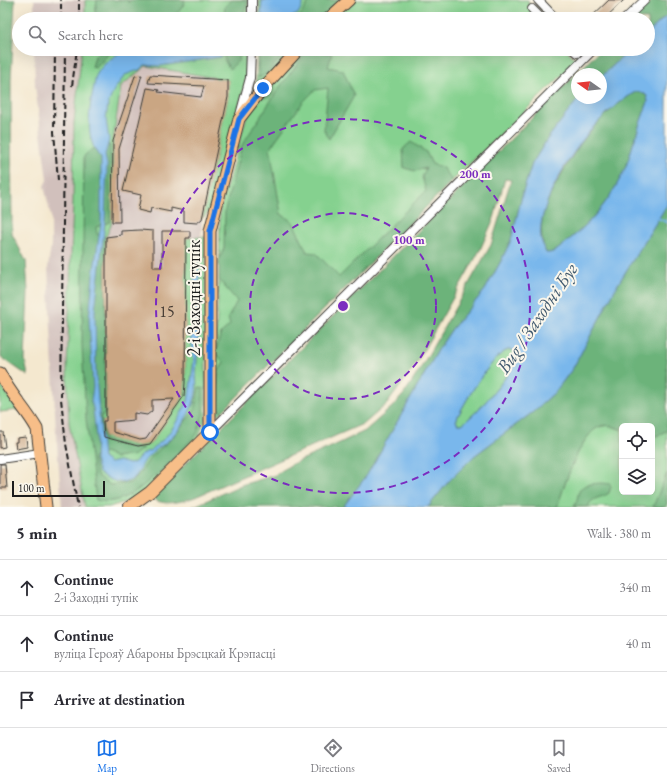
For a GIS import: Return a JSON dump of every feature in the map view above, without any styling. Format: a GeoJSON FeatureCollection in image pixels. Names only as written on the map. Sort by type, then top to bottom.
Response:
{"type":"FeatureCollection","features":[{"type":"Feature","properties":{"kind":"main road"},"geometry":{"type":"LineString","coordinates":[[336,12],[349,0]]}},
{"type":"Feature","properties":{"kind":"main road"},"geometry":{"type":"LineString","coordinates":[[239,119],[263,88],[293,56]]}},
{"type":"Feature","properties":{"kind":"main road","name":"2-і Заходні тупік"},"geometry":{"type":"LineString","coordinates":[[210,432],[210,231],[239,119]]}},
{"type":"Feature","properties":{"kind":"main road"},"geometry":{"type":"LineString","coordinates":[[0,373],[37,429],[46,507]]}},
{"type":"Feature","properties":{"kind":"main road"},"geometry":{"type":"LineString","coordinates":[[129,507],[150,492],[210,432]]}},
{"type":"Feature","properties":{"kind":"street"},"geometry":{"type":"LineString","coordinates":[[252,0],[252,12]]}},
{"type":"Feature","properties":{"kind":"street"},"geometry":{"type":"LineString","coordinates":[[538,0],[549,12]]}},
{"type":"Feature","properties":{"kind":"street"},"geometry":{"type":"LineString","coordinates":[[632,12],[645,0]]}},
{"type":"Feature","properties":{"kind":"street"},"geometry":{"type":"LineString","coordinates":[[532,9],[535,12]]}},
{"type":"Feature","properties":{"kind":"street","name":"2-і Заходні тупік"},"geometry":{"type":"LineString","coordinates":[[239,119],[250,78],[250,56]]}},
{"type":"Feature","properties":{"kind":"street"},"geometry":{"type":"LineString","coordinates":[[210,432],[587,56]]}},
{"type":"Feature","properties":{"kind":"street"},"geometry":{"type":"LineString","coordinates":[[250,78],[252,84],[263,88]]}},
{"type":"Feature","properties":{"kind":"street"},"geometry":{"type":"LineString","coordinates":[[0,459],[40,453]]}},
{"type":"Feature","properties":{"kind":"shaded area"},"geometry":{"type":"Polygon","coordinates":[[[34,0],[94,0],[93,12],[34,12],[34,0]]]}},
{"type":"Feature","properties":{"kind":"shaded area"},"geometry":{"type":"Polygon","coordinates":[[[34,56],[89,56],[92,507],[62,507],[56,432],[48,267],[51,245],[51,217],[44,186],[47,180],[35,86],[34,56]]]}},
{"type":"Feature","properties":{"kind":"shaded area"},"geometry":{"type":"Polygon","coordinates":[[[146,66],[228,80],[228,97],[202,219],[201,237],[186,238],[184,396],[150,444],[138,446],[104,437],[101,417],[106,237],[112,222],[113,141],[121,86],[146,66]]]}},
{"type":"Feature","properties":{"kind":"green space"},"geometry":{"type":"Polygon","coordinates":[[[1,0],[15,0],[14,12],[12,12],[11,80],[12,234],[26,261],[28,292],[25,360],[28,376],[1,357],[1,0]]]}},
{"type":"Feature","properties":{"kind":"green space"},"geometry":{"type":"Polygon","coordinates":[[[85,0],[249,0],[248,12],[85,12],[85,0]]]}},
{"type":"Feature","properties":{"kind":"green space"},"geometry":{"type":"Polygon","coordinates":[[[97,0],[128,0],[128,3],[131,0],[185,0],[183,6],[178,12],[95,12],[97,0]]]}},
{"type":"Feature","properties":{"kind":"green space"},"geometry":{"type":"Polygon","coordinates":[[[232,0],[247,0],[247,5],[244,12],[224,12],[225,6],[232,0]]]}},
{"type":"Feature","properties":{"kind":"green space"},"geometry":{"type":"Polygon","coordinates":[[[259,0],[528,0],[530,9],[533,12],[259,12],[259,0]]]}},
{"type":"Feature","properties":{"kind":"green space"},"geometry":{"type":"Polygon","coordinates":[[[310,0],[342,0],[331,12],[302,12],[310,0]]]}},
{"type":"Feature","properties":{"kind":"green space"},"geometry":{"type":"Polygon","coordinates":[[[653,0],[667,0],[667,15],[655,26],[655,12],[640,12],[653,0]]]}},
{"type":"Feature","properties":{"kind":"green space"},"geometry":{"type":"Polygon","coordinates":[[[81,56],[247,56],[244,88],[209,211],[202,219],[228,97],[228,80],[146,66],[121,86],[113,141],[112,222],[106,237],[106,421],[103,421],[104,437],[138,446],[150,444],[184,396],[186,238],[206,237],[206,417],[199,436],[157,479],[134,499],[109,507],[85,507],[69,423],[67,370],[73,201],[74,123],[81,56]]]}},
{"type":"Feature","properties":{"kind":"green space"},"geometry":{"type":"Polygon","coordinates":[[[95,56],[107,56],[96,68],[92,67],[95,56]]]}},
{"type":"Feature","properties":{"kind":"green space"},"geometry":{"type":"Polygon","coordinates":[[[224,56],[240,56],[239,60],[230,69],[224,56]]]}},
{"type":"Feature","properties":{"kind":"green space"},"geometry":{"type":"Polygon","coordinates":[[[257,56],[572,56],[577,61],[452,181],[219,415],[215,412],[215,353],[219,280],[220,209],[256,84],[257,56]]]}},
{"type":"Feature","properties":{"kind":"green space"},"geometry":{"type":"Polygon","coordinates":[[[259,56],[283,56],[267,73],[259,78],[259,56]]]}},
{"type":"Feature","properties":{"kind":"green space"},"geometry":{"type":"Polygon","coordinates":[[[303,56],[331,56],[328,67],[343,70],[354,96],[329,139],[324,130],[328,88],[315,90],[303,102],[270,148],[281,214],[293,222],[307,252],[316,253],[339,277],[426,191],[422,177],[426,168],[415,171],[404,168],[403,149],[411,142],[426,152],[432,164],[442,167],[452,181],[222,412],[215,406],[218,373],[224,362],[215,353],[221,333],[230,325],[228,318],[237,301],[219,280],[219,261],[224,248],[225,210],[242,145],[279,88],[303,56]]]}},
{"type":"Feature","properties":{"kind":"green space"},"geometry":{"type":"Polygon","coordinates":[[[594,56],[624,56],[607,71],[607,68],[582,68],[594,56]]]}},
{"type":"Feature","properties":{"kind":"green space"},"geometry":{"type":"Polygon","coordinates":[[[571,79],[571,104],[574,104],[548,138],[532,164],[523,192],[511,240],[501,261],[485,290],[452,329],[440,347],[367,475],[343,507],[192,507],[241,485],[275,475],[292,464],[365,431],[392,407],[404,394],[419,371],[491,245],[511,180],[505,179],[494,218],[480,250],[414,367],[387,404],[365,423],[195,497],[172,503],[160,502],[152,497],[571,79]]]}},
{"type":"Feature","properties":{"kind":"green space"},"geometry":{"type":"Polygon","coordinates":[[[635,92],[647,96],[648,102],[626,166],[616,187],[587,224],[559,249],[546,253],[541,232],[542,222],[547,203],[561,175],[576,150],[592,129],[611,109],[635,92]]]}},
{"type":"Feature","properties":{"kind":"green space"},"geometry":{"type":"Polygon","coordinates":[[[110,145],[110,222],[96,227],[97,234],[106,237],[105,413],[101,417],[104,440],[134,448],[143,448],[135,455],[116,458],[105,452],[93,458],[97,475],[110,485],[130,483],[140,473],[150,458],[171,439],[194,411],[199,387],[203,388],[203,415],[197,434],[156,476],[128,496],[104,502],[96,500],[86,419],[82,345],[84,156],[92,149],[110,145]]]}},
{"type":"Feature","properties":{"kind":"green space"},"geometry":{"type":"Polygon","coordinates":[[[667,205],[667,430],[655,436],[655,423],[619,423],[619,429],[604,425],[593,431],[580,449],[568,474],[557,507],[428,507],[449,481],[474,456],[533,412],[555,392],[573,368],[618,284],[667,205]]]}},
{"type":"Feature","properties":{"kind":"green space"},"geometry":{"type":"Polygon","coordinates":[[[508,350],[512,350],[517,353],[511,369],[495,391],[476,412],[462,424],[458,424],[456,421],[458,416],[480,379],[495,360],[508,350]]]}},
{"type":"Feature","properties":{"kind":"green space"},"geometry":{"type":"Polygon","coordinates":[[[0,383],[18,410],[0,412],[0,383]]]}},
{"type":"Feature","properties":{"kind":"green space"},"geometry":{"type":"Polygon","coordinates":[[[610,425],[619,429],[619,495],[655,495],[655,436],[667,430],[667,507],[557,507],[577,454],[589,435],[595,429],[610,425]]]}},
{"type":"Feature","properties":{"kind":"green space"},"geometry":{"type":"Polygon","coordinates":[[[667,473],[667,507],[653,507],[667,473]]]}},
{"type":"Feature","properties":{"kind":"green space"},"geometry":{"type":"Polygon","coordinates":[[[591,484],[610,484],[611,487],[609,493],[594,499],[588,507],[574,507],[581,488],[591,484]]]}},
{"type":"Feature","properties":{"kind":"water"},"geometry":{"type":"Polygon","coordinates":[[[262,0],[305,0],[299,12],[261,12],[262,0]]]}},
{"type":"Feature","properties":{"kind":"water","name":"Bug / Заходні Буг"},"geometry":{"type":"Polygon","coordinates":[[[667,15],[667,205],[618,284],[573,368],[555,392],[533,412],[474,456],[449,481],[428,507],[343,507],[367,475],[440,347],[452,329],[485,290],[511,240],[523,192],[532,164],[548,138],[574,104],[607,104],[607,71],[624,56],[655,56],[655,26],[667,15]],[[635,92],[615,106],[588,133],[568,161],[551,193],[541,225],[542,244],[546,253],[559,249],[587,224],[616,187],[626,166],[648,102],[646,95],[641,92],[635,92]],[[508,350],[495,360],[487,369],[458,416],[456,421],[458,424],[462,424],[476,412],[495,391],[511,370],[517,354],[512,350],[508,350]]]}},
{"type":"Feature","properties":{"kind":"water"},"geometry":{"type":"Polygon","coordinates":[[[221,56],[160,66],[145,65],[139,70],[125,75],[114,90],[108,104],[106,119],[109,140],[105,155],[107,165],[105,221],[95,311],[96,376],[103,458],[110,463],[119,461],[130,464],[151,450],[165,438],[174,426],[188,401],[194,361],[191,338],[194,322],[194,261],[198,259],[199,274],[200,303],[196,395],[190,411],[181,426],[169,440],[147,458],[134,478],[127,482],[118,482],[99,473],[95,460],[96,437],[91,401],[93,387],[89,319],[93,276],[101,223],[101,158],[92,143],[89,124],[96,75],[113,57],[221,56]]]}},
{"type":"Feature","properties":{"kind":"building"},"geometry":{"type":"Polygon","coordinates":[[[609,0],[624,0],[611,12],[596,12],[609,0]]]}},
{"type":"Feature","properties":{"kind":"building"},"geometry":{"type":"Polygon","coordinates":[[[142,75],[119,149],[120,222],[112,222],[113,141],[135,76],[142,75]]]}},
{"type":"Feature","properties":{"kind":"building"},"geometry":{"type":"Polygon","coordinates":[[[150,75],[228,80],[228,97],[202,219],[197,223],[184,222],[184,211],[171,208],[171,212],[151,208],[150,213],[138,210],[141,195],[123,191],[147,88],[159,90],[158,92],[201,97],[204,86],[148,83],[150,75]]]}},
{"type":"Feature","properties":{"kind":"building"},"geometry":{"type":"Polygon","coordinates":[[[121,231],[153,231],[153,267],[162,267],[162,231],[190,231],[190,238],[186,238],[184,396],[150,444],[138,446],[104,437],[103,421],[106,421],[106,237],[121,235],[121,231]],[[174,399],[152,400],[152,411],[147,415],[134,413],[134,420],[113,422],[113,432],[140,440],[146,439],[174,399]]]}},
{"type":"Feature","properties":{"kind":"building"},"geometry":{"type":"Polygon","coordinates":[[[0,432],[3,432],[5,447],[0,448],[0,432]]]}},
{"type":"Feature","properties":{"kind":"building"},"geometry":{"type":"Polygon","coordinates":[[[26,437],[27,447],[16,449],[15,442],[17,442],[17,438],[26,437]]]}},
{"type":"Feature","properties":{"kind":"building"},"geometry":{"type":"Polygon","coordinates":[[[0,464],[5,464],[7,488],[0,488],[0,464]]]}},
{"type":"Feature","properties":{"kind":"waterway"},"geometry":{"type":"LineString","coordinates":[[657,218],[667,222]]}},
{"type":"Feature","properties":{"kind":"railway"},"geometry":{"type":"LineString","coordinates":[[61,0],[61,12]]}},
{"type":"Feature","properties":{"kind":"railway"},"geometry":{"type":"LineString","coordinates":[[79,0],[79,12]]}},
{"type":"Feature","properties":{"kind":"railway"},"geometry":{"type":"LineString","coordinates":[[55,56],[54,132],[58,180]]}},
{"type":"Feature","properties":{"kind":"railway"},"geometry":{"type":"LineString","coordinates":[[65,56],[61,399],[66,444],[78,507]]}},
{"type":"Feature","properties":{"kind":"railway"},"geometry":{"type":"LineString","coordinates":[[72,86],[76,56]]}},
{"type":"Feature","properties":{"kind":"route"},"geometry":{"type":"LineString","coordinates":[[210,432],[210,231],[239,119],[263,88]]}}]}
